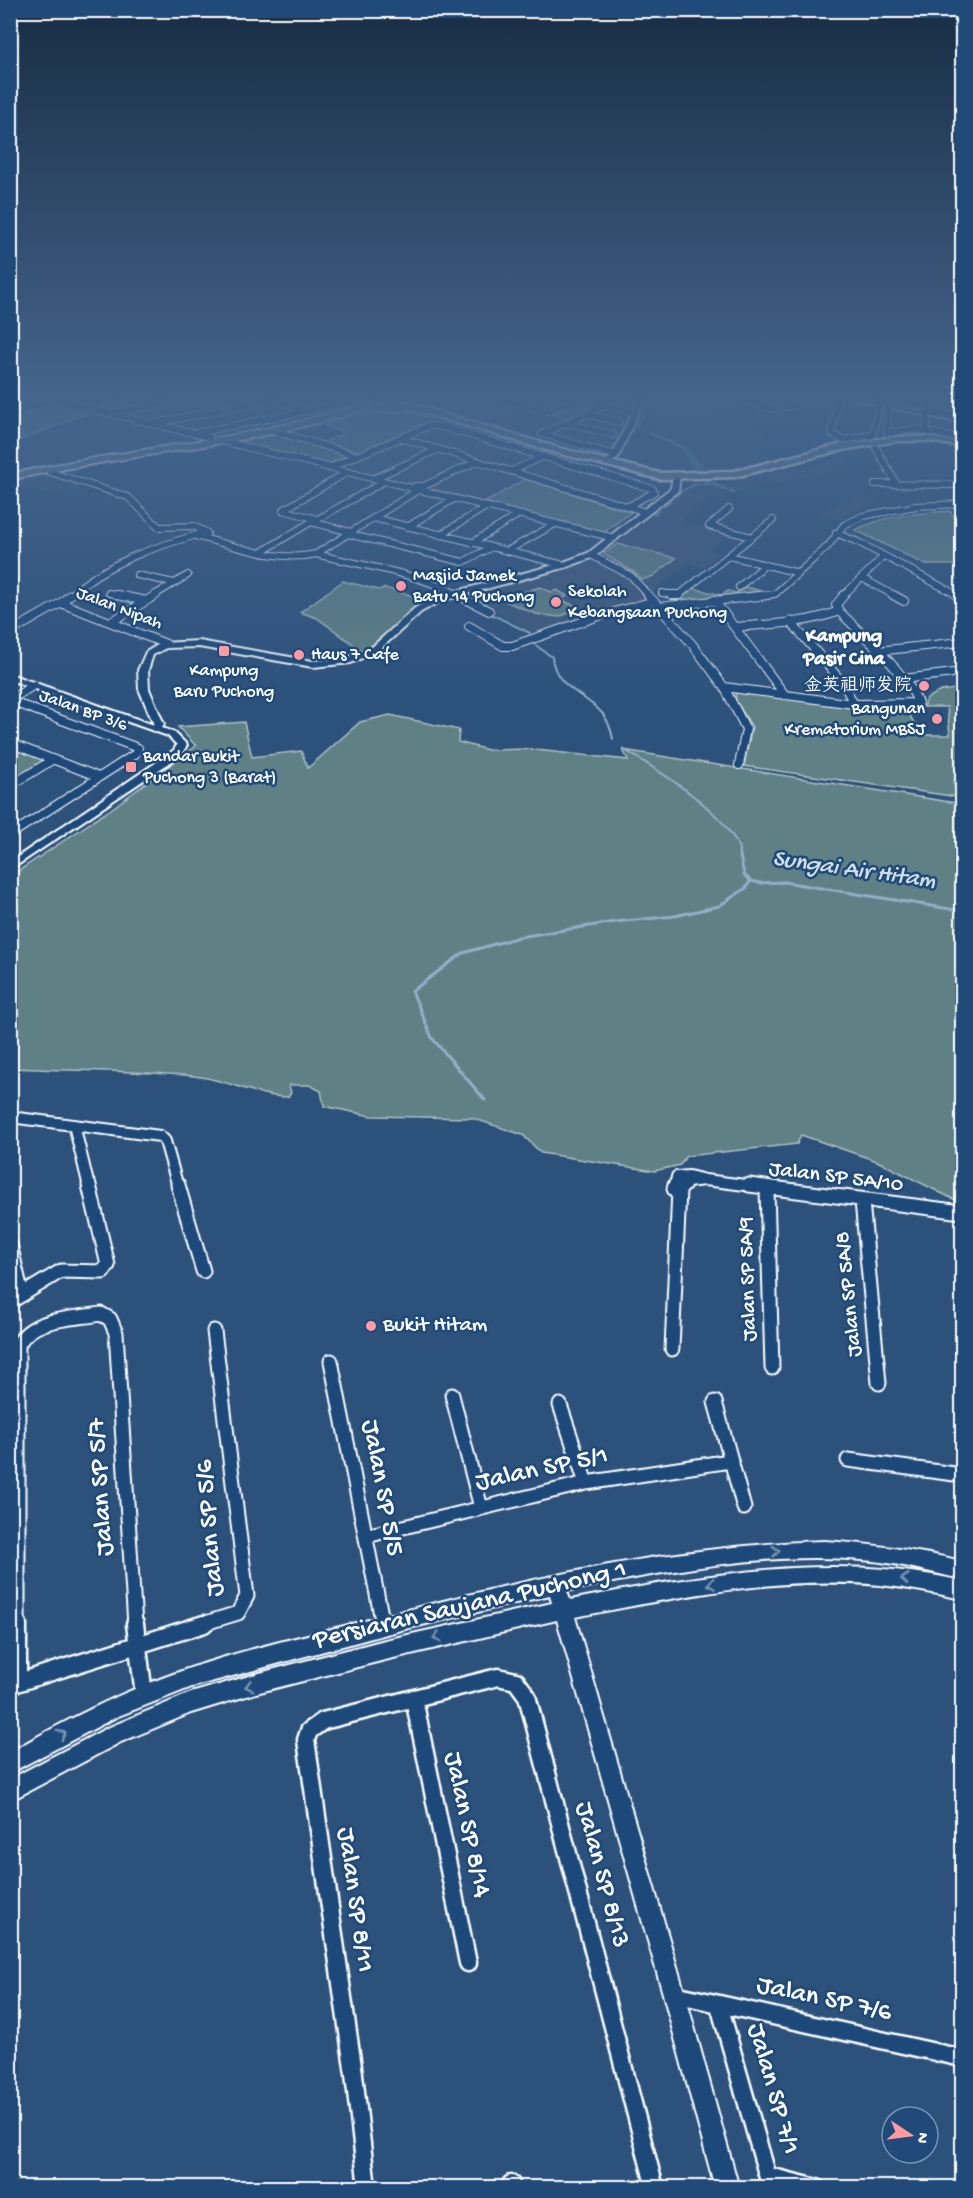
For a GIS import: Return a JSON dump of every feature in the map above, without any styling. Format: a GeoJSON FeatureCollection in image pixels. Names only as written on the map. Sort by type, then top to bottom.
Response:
{"type":"FeatureCollection","features":[{"type":"Feature","properties":{"kind":"street"},"geometry":{"type":"LineString","coordinates":[[10,632],[61,603],[86,581],[114,565],[163,544],[207,533],[194,526],[159,527],[133,503]]}},
{"type":"Feature","properties":{"kind":"street"},"geometry":{"type":"LineString","coordinates":[[296,503],[283,510],[318,519],[351,532]]}},
{"type":"Feature","properties":{"kind":"street"},"geometry":{"type":"LineString","coordinates":[[318,519],[343,503]]}},
{"type":"Feature","properties":{"kind":"street"},"geometry":{"type":"LineString","coordinates":[[195,536],[263,551],[304,556],[316,554],[398,503]]}},
{"type":"Feature","properties":{"kind":"street"},"geometry":{"type":"LineString","coordinates":[[407,527],[448,503]]}},
{"type":"Feature","properties":{"kind":"street"},"geometry":{"type":"LineString","coordinates":[[468,503],[614,538]]}},
{"type":"Feature","properties":{"kind":"street"},"geometry":{"type":"LineString","coordinates":[[613,503],[646,512]]}},
{"type":"Feature","properties":{"kind":"street"},"geometry":{"type":"LineString","coordinates":[[630,508],[637,503]]}},
{"type":"Feature","properties":{"kind":"street"},"geometry":{"type":"LineString","coordinates":[[156,729],[159,724],[144,689],[143,670],[149,654],[166,644],[199,644],[313,664],[343,662],[375,649],[426,604],[456,593],[564,565],[591,555],[655,503]]}},
{"type":"Feature","properties":{"kind":"street"},"geometry":{"type":"LineString","coordinates":[[469,626],[507,647],[657,604],[775,594],[828,546],[844,525],[863,516],[916,506],[960,504]]}},
{"type":"Feature","properties":{"kind":"street"},"geometry":{"type":"LineString","coordinates":[[440,535],[486,507]]}},
{"type":"Feature","properties":{"kind":"street"},"geometry":{"type":"LineString","coordinates":[[630,508],[638,514],[646,512]]}},
{"type":"Feature","properties":{"kind":"street"},"geometry":{"type":"LineString","coordinates":[[729,509],[709,526],[752,537]]}},
{"type":"Feature","properties":{"kind":"street"},"geometry":{"type":"LineString","coordinates":[[472,543],[518,515]]}},
{"type":"Feature","properties":{"kind":"street"},"geometry":{"type":"LineString","coordinates":[[374,518],[564,565]]}},
{"type":"Feature","properties":{"kind":"street"},"geometry":{"type":"LineString","coordinates":[[662,593],[678,596],[773,520]]}},
{"type":"Feature","properties":{"kind":"street"},"geometry":{"type":"LineString","coordinates":[[263,551],[311,522],[464,562],[490,548]]}},
{"type":"Feature","properties":{"kind":"street"},"geometry":{"type":"LineString","coordinates":[[507,551],[555,524]]}},
{"type":"Feature","properties":{"kind":"street"},"geometry":{"type":"LineString","coordinates":[[836,533],[963,598]]}},
{"type":"Feature","properties":{"kind":"street"},"geometry":{"type":"LineString","coordinates":[[316,554],[404,575],[456,593],[489,611]]}},
{"type":"Feature","properties":{"kind":"street"},"geometry":{"type":"LineString","coordinates":[[591,555],[631,576],[657,604],[724,687],[746,729],[738,765]]}},
{"type":"Feature","properties":{"kind":"street"},"geometry":{"type":"LineString","coordinates":[[729,556],[799,573]]}},
{"type":"Feature","properties":{"kind":"street"},"geometry":{"type":"LineString","coordinates":[[724,687],[854,705],[918,703],[918,698],[903,679],[836,605],[884,556]]}},
{"type":"Feature","properties":{"kind":"street"},"geometry":{"type":"LineString","coordinates":[[739,587],[765,565]]}},
{"type":"Feature","properties":{"kind":"street"},"geometry":{"type":"LineString","coordinates":[[137,575],[174,583]]}},
{"type":"Feature","properties":{"kind":"street"},"geometry":{"type":"LineString","coordinates":[[111,622],[188,575]]}},
{"type":"Feature","properties":{"kind":"street"},"geometry":{"type":"LineString","coordinates":[[862,578],[904,601]]}},
{"type":"Feature","properties":{"kind":"street"},"geometry":{"type":"LineString","coordinates":[[109,593],[146,601]]}},
{"type":"Feature","properties":{"kind":"street"},"geometry":{"type":"LineString","coordinates":[[714,600],[785,695]]}},
{"type":"Feature","properties":{"kind":"street","name":"Jalan Nipah"},"geometry":{"type":"LineString","coordinates":[[61,603],[166,644]]}},
{"type":"Feature","properties":{"kind":"street"},"geometry":{"type":"LineString","coordinates":[[735,627],[821,618],[839,610]]}},
{"type":"Feature","properties":{"kind":"street"},"geometry":{"type":"LineString","coordinates":[[790,621],[843,683],[854,705]]}},
{"type":"Feature","properties":{"kind":"street"},"geometry":{"type":"LineString","coordinates":[[877,651],[963,642]]}},
{"type":"Feature","properties":{"kind":"street"},"geometry":{"type":"LineString","coordinates":[[903,679],[963,672]]}},
{"type":"Feature","properties":{"kind":"street"},"geometry":{"type":"LineString","coordinates":[[10,677],[163,739],[169,744],[169,747],[107,792],[10,856]]}},
{"type":"Feature","properties":{"kind":"street"},"geometry":{"type":"LineString","coordinates":[[10,684],[30,687],[156,729],[177,738],[182,745],[181,749],[10,867]]}},
{"type":"Feature","properties":{"kind":"street"},"geometry":{"type":"LineString","coordinates":[[10,700],[30,687]]}},
{"type":"Feature","properties":{"kind":"street","name":"Jalan BP 3/6"},"geometry":{"type":"LineString","coordinates":[[10,700],[136,746],[138,751],[135,754],[99,777]]}},
{"type":"Feature","properties":{"kind":"street"},"geometry":{"type":"LineString","coordinates":[[10,743],[99,777]]}},
{"type":"Feature","properties":{"kind":"street"},"geometry":{"type":"LineString","coordinates":[[10,786],[52,760]]}},
{"type":"Feature","properties":{"kind":"street"},"geometry":{"type":"LineString","coordinates":[[10,835],[99,777]]}},
{"type":"Feature","properties":{"kind":"street"},"geometry":{"type":"LineString","coordinates":[[10,1117],[160,1136],[165,1141],[203,1271]]}},
{"type":"Feature","properties":{"kind":"street"},"geometry":{"type":"LineString","coordinates":[[10,1302],[61,1271],[103,1272],[108,1265],[74,1125]]}},
{"type":"Feature","properties":{"kind":"street","name":"Jalan SP 5A/10"},"geometry":{"type":"LineString","coordinates":[[672,1349],[678,1195],[674,1189],[677,1177],[689,1176],[767,1189],[963,1212]]}},
{"type":"Feature","properties":{"kind":"street","name":"Jalan SP 5A/9"},"geometry":{"type":"LineString","coordinates":[[767,1189],[772,1368]]}},
{"type":"Feature","properties":{"kind":"street","name":"Jalan SP 5A/8"},"geometry":{"type":"LineString","coordinates":[[862,1201],[879,1383]]}},
{"type":"Feature","properties":{"kind":"street"},"geometry":{"type":"LineString","coordinates":[[10,1244],[22,1295]]}},
{"type":"Feature","properties":{"kind":"street","name":"Jalan SP 5/7"},"geometry":{"type":"LineString","coordinates":[[14,1479],[18,1346],[23,1334],[35,1326],[101,1314],[109,1316],[113,1321],[136,1645],[144,1695]]}},
{"type":"Feature","properties":{"kind":"street","name":"Jalan SP 5/6"},"geometry":{"type":"LineString","coordinates":[[14,1684],[238,1613],[247,1596],[214,1331]]}},
{"type":"Feature","properties":{"kind":"street","name":"Jalan SP 5/5"},"geometry":{"type":"LineString","coordinates":[[331,1361],[384,1625]]}},
{"type":"Feature","properties":{"kind":"street"},"geometry":{"type":"LineString","coordinates":[[452,1395],[481,1508]]}},
{"type":"Feature","properties":{"kind":"street"},"geometry":{"type":"LineString","coordinates":[[715,1402],[744,1508]]}},
{"type":"Feature","properties":{"kind":"street"},"geometry":{"type":"LineString","coordinates":[[560,1405],[586,1483]]}},
{"type":"Feature","properties":{"kind":"street"},"geometry":{"type":"LineString","coordinates":[[848,1460],[963,1475]]}},
{"type":"Feature","properties":{"kind":"street","name":"Jalan SP 5/1"},"geometry":{"type":"LineString","coordinates":[[366,1536],[586,1483],[730,1461]]}},
{"type":"Feature","properties":{"kind":"street"},"geometry":{"type":"LineString","coordinates":[[14,1479],[14,1684]]}},
{"type":"Feature","properties":{"kind":"street","name":"Persiaran Saujana Puchong 1"},"geometry":{"type":"LineString","coordinates":[[10,1762],[82,1722],[144,1695],[205,1674],[384,1625],[556,1584],[657,1565],[748,1553],[813,1549],[851,1550],[963,1570]]}},
{"type":"Feature","properties":{"kind":"street","name":"Persiaran Saujana Puchong 1"},"geometry":{"type":"LineString","coordinates":[[10,1791],[129,1728],[207,1698],[394,1648],[564,1608],[778,1575],[852,1573],[935,1583],[963,1590]]}},
{"type":"Feature","properties":{"kind":"street"},"geometry":{"type":"LineString","coordinates":[[556,1584],[727,2187]]}},
{"type":"Feature","properties":{"kind":"street","name":"Jalan SP 8/13"},"geometry":{"type":"LineString","coordinates":[[414,1699],[498,1677],[507,1677],[523,1687],[569,1851],[655,2187]]}},
{"type":"Feature","properties":{"kind":"street","name":"Jalan SP 8/14"},"geometry":{"type":"LineString","coordinates":[[414,1699],[468,1963]]}},
{"type":"Feature","properties":{"kind":"street","name":"Jalan SP 8/11"},"geometry":{"type":"LineString","coordinates":[[367,2187],[354,2074],[306,1740],[309,1731],[323,1721],[414,1699]]}},
{"type":"Feature","properties":{"kind":"street","name":"Jalan SP 7/6"},"geometry":{"type":"LineString","coordinates":[[674,1994],[963,2058]]}},
{"type":"Feature","properties":{"kind":"street","name":"Jalan SP 7/1"},"geometry":{"type":"LineString","coordinates":[[719,2005],[770,2182]]}},
{"type":"Feature","properties":{"kind":"street"},"geometry":{"type":"LineString","coordinates":[[770,2182],[817,2187]]}},
{"type":"Feature","properties":{"kind":"shaded area"},"geometry":{"type":"Polygon","coordinates":[[[611,503],[641,503],[632,509],[611,503]]]}},
{"type":"Feature","properties":{"kind":"shaded area"},"geometry":{"type":"Polygon","coordinates":[[[668,503],[706,503],[679,521],[729,534],[709,550],[720,554],[703,567],[689,563],[652,592],[631,572],[601,554],[668,503]]]}},
{"type":"Feature","properties":{"kind":"shaded area"},"geometry":{"type":"Polygon","coordinates":[[[843,503],[878,504],[862,507],[835,520],[817,514],[843,503]]]}},
{"type":"Feature","properties":{"kind":"shaded area","name":"Sekolah Kebangsaan Puchong"},"geometry":{"type":"Polygon","coordinates":[[[596,559],[626,575],[646,598],[537,634],[467,597],[596,559]]]}},
{"type":"Feature","properties":{"kind":"green space"},"geometry":{"type":"Polygon","coordinates":[[[485,503],[601,503],[631,512],[602,534],[481,505],[485,503]]]}},
{"type":"Feature","properties":{"kind":"green space"},"geometry":{"type":"Polygon","coordinates":[[[950,511],[962,528],[962,565],[926,565],[855,530],[890,518],[950,511]]]}},
{"type":"Feature","properties":{"kind":"green space"},"geometry":{"type":"Polygon","coordinates":[[[618,544],[676,558],[653,576],[642,580],[634,572],[603,554],[618,544]]]}},
{"type":"Feature","properties":{"kind":"green space"},"geometry":{"type":"Polygon","coordinates":[[[343,581],[379,590],[385,588],[428,600],[413,608],[391,632],[364,652],[317,618],[300,612],[343,581]]]}},
{"type":"Feature","properties":{"kind":"green space"},"geometry":{"type":"Polygon","coordinates":[[[540,587],[551,592],[557,590],[567,596],[561,600],[581,608],[559,617],[536,614],[507,602],[504,598],[540,587]]]}},
{"type":"Feature","properties":{"kind":"green space"},"geometry":{"type":"Polygon","coordinates":[[[745,587],[763,591],[675,601],[693,588],[721,595],[728,591],[736,593],[745,587]]]}},
{"type":"Feature","properties":{"kind":"green space"},"geometry":{"type":"Polygon","coordinates":[[[962,688],[962,774],[953,782],[958,797],[744,766],[752,727],[736,701],[735,691],[905,707],[921,735],[950,735],[947,707],[923,707],[927,698],[941,691],[962,688]]]}},
{"type":"Feature","properties":{"kind":"green space"},"geometry":{"type":"Polygon","coordinates":[[[390,715],[459,730],[458,742],[488,750],[527,749],[628,760],[623,750],[962,804],[962,1202],[877,1161],[801,1135],[797,1144],[686,1156],[680,1165],[654,1171],[541,1153],[523,1135],[472,1118],[371,1116],[324,1106],[321,1091],[309,1085],[289,1085],[291,1093],[288,1097],[265,1094],[194,1076],[11,1068],[11,876],[111,809],[196,746],[178,727],[244,722],[252,757],[301,751],[308,768],[360,722],[390,715]]]}},
{"type":"Feature","properties":{"kind":"green space"},"geometry":{"type":"Polygon","coordinates":[[[11,746],[48,760],[11,784],[11,746]]]}},
{"type":"Feature","properties":{"kind":"waterway","name":"Sungai Air Hitam"},"geometry":{"type":"LineString","coordinates":[[663,507],[668,503]]}},
{"type":"Feature","properties":{"kind":"waterway","name":"Sungai Air Hitam"},"geometry":{"type":"LineString","coordinates":[[654,514],[658,511]]}},
{"type":"Feature","properties":{"kind":"waterway","name":"Sungai Air Hitam"},"geometry":{"type":"LineString","coordinates":[[489,613],[530,633]]}},
{"type":"Feature","properties":{"kind":"waterway","name":"Sungai Air Hitam"},"geometry":{"type":"LineString","coordinates":[[530,641],[552,657],[554,667],[564,683],[602,713],[613,739]]}},
{"type":"Feature","properties":{"kind":"waterway","name":"Sungai Air Hitam"},"geometry":{"type":"LineString","coordinates":[[623,749],[690,793],[722,822],[740,852]]}},
{"type":"Feature","properties":{"kind":"waterway","name":"Sungai Air Hitam"},"geometry":{"type":"LineString","coordinates":[[739,851],[744,875],[751,881],[784,882],[962,911]]}},
{"type":"Feature","properties":{"kind":"waterway"},"geometry":{"type":"LineString","coordinates":[[485,1100],[432,1038],[412,991],[463,953],[519,937],[615,922],[675,916],[719,906],[746,888],[750,881]]}},
{"type":"Feature","properties":{"kind":"place","name":"Masjid Jamek Batu 14 Puchong"},"geometry":{"type":"Point","coordinates":[401,586]}},
{"type":"Feature","properties":{"kind":"place","name":"Sekolah Kebangsaan Puchong"},"geometry":{"type":"Point","coordinates":[556,602]}},
{"type":"Feature","properties":{"kind":"place","name":"Kampung Baru Puchong"},"geometry":{"type":"Point","coordinates":[224,651]}},
{"type":"Feature","properties":{"kind":"place","name":"Haus 7 Cafe"},"geometry":{"type":"Point","coordinates":[299,655]}},
{"type":"Feature","properties":{"kind":"place","name":"金英祖师发院"},"geometry":{"type":"Point","coordinates":[924,686]}},
{"type":"Feature","properties":{"kind":"place","name":"Bangunan Krematorium MBSJ"},"geometry":{"type":"Point","coordinates":[937,719]}},
{"type":"Feature","properties":{"kind":"place","name":"Bandar Bukit Puchong 3 (Barat)"},"geometry":{"type":"Point","coordinates":[131,767]}},
{"type":"Feature","properties":{"kind":"place","name":"Bukit Hitam"},"geometry":{"type":"Point","coordinates":[371,1326]}},
{"type":"Feature","properties":{"kind":"district","name":"Kampung Pasir Cina"},"geometry":{"type":"Point","coordinates":[844,648]}}]}
